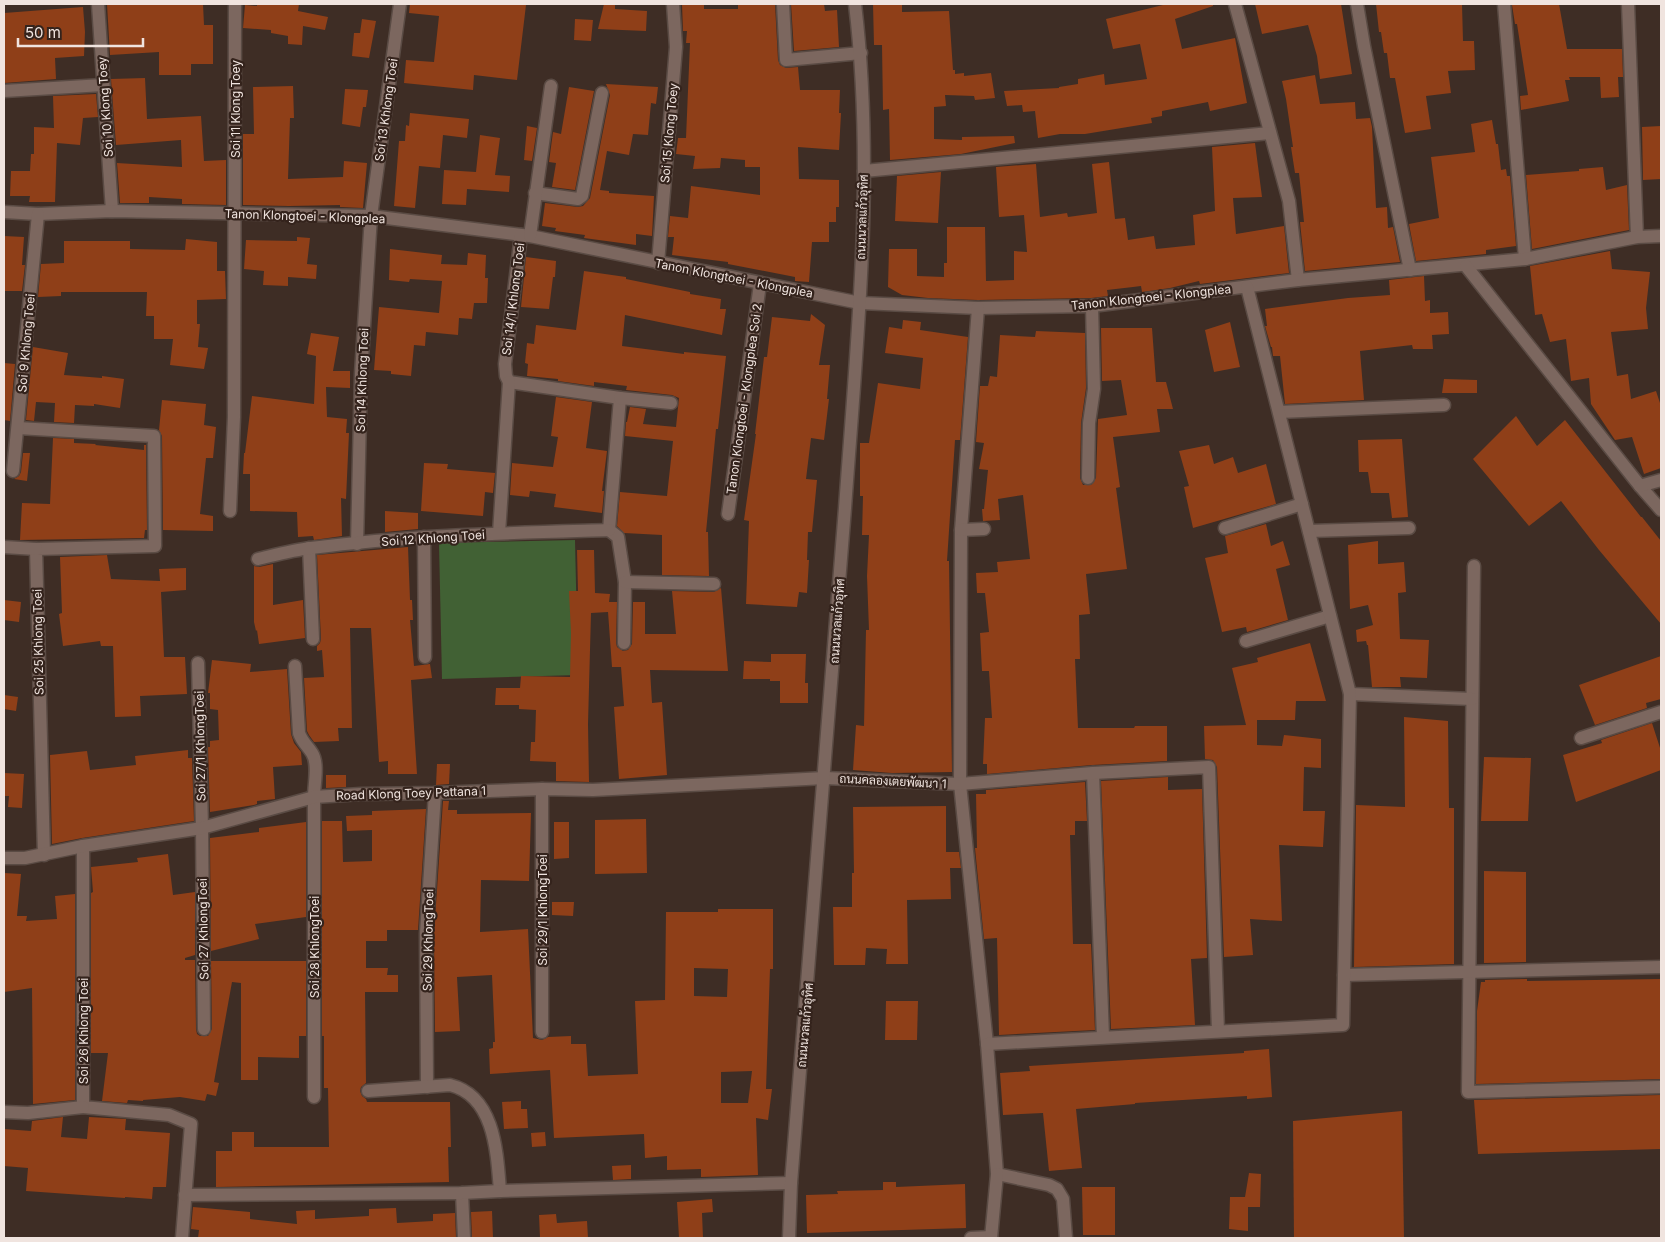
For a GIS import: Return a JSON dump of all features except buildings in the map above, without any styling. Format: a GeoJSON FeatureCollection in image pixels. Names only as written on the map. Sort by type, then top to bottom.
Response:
{"type":"FeatureCollection","features":[{"type":"Feature","properties":{"kind":"street","name":"Soi 10 Klong Toey"},"geometry":{"type":"LineString","coordinates":[[98,4],[112,211]]}},
{"type":"Feature","properties":{"kind":"street","name":"Soi 11 Klong Toey"},"geometry":{"type":"LineString","coordinates":[[234,214],[235,4]]}},
{"type":"Feature","properties":{"kind":"street","name":"Soi 13 Khlong Toei"},"geometry":{"type":"LineString","coordinates":[[371,216],[400,4]]}},
{"type":"Feature","properties":{"kind":"street","name":"Soi 15 Klong Toey"},"geometry":{"type":"LineString","coordinates":[[658,263],[676,47],[673,4]]}},
{"type":"Feature","properties":{"kind":"street"},"geometry":{"type":"LineString","coordinates":[[783,4],[786,60],[861,53]]}},
{"type":"Feature","properties":{"kind":"street","name":"ถนนนวลแก้วอุทิศ"},"geometry":{"type":"LineString","coordinates":[[789,1238],[860,303],[864,171],[861,53],[855,4]]}},
{"type":"Feature","properties":{"kind":"street"},"geometry":{"type":"LineString","coordinates":[[1235,4],[1289,201],[1298,280]]}},
{"type":"Feature","properties":{"kind":"street"},"geometry":{"type":"LineString","coordinates":[[1357,4],[1410,270]]}},
{"type":"Feature","properties":{"kind":"street"},"geometry":{"type":"LineString","coordinates":[[1504,4],[1525,259]]}},
{"type":"Feature","properties":{"kind":"street"},"geometry":{"type":"LineString","coordinates":[[1628,4],[1637,237]]}},
{"type":"Feature","properties":{"kind":"street"},"geometry":{"type":"LineString","coordinates":[[4,91],[103,85]]}},
{"type":"Feature","properties":{"kind":"street","name":"Soi 14/1 Khlong Toei"},"geometry":{"type":"LineString","coordinates":[[499,533],[509,382],[506,376],[505,364],[525,235],[535,193],[551,86]]}},
{"type":"Feature","properties":{"kind":"street"},"geometry":{"type":"LineString","coordinates":[[535,193],[578,199],[582,196],[602,93]]}},
{"type":"Feature","properties":{"kind":"street"},"geometry":{"type":"LineString","coordinates":[[864,171],[1270,133]]}},
{"type":"Feature","properties":{"kind":"street","name":"Tanon Klongtoei - Klongplea"},"geometry":{"type":"LineString","coordinates":[[4,212],[38,214],[112,211],[371,216],[525,235],[860,303],[978,308],[1092,306],[1298,280],[1466,266],[1525,259],[1637,237],[1661,236]]}},
{"type":"Feature","properties":{"kind":"street","name":"Soi 9 Khlong Toei"},"geometry":{"type":"LineString","coordinates":[[13,471],[38,214]]}},
{"type":"Feature","properties":{"kind":"street"},"geometry":{"type":"LineString","coordinates":[[230,511],[234,417],[234,214]]}},
{"type":"Feature","properties":{"kind":"street","name":"Soi 14 Khlong Toei"},"geometry":{"type":"LineString","coordinates":[[357,544],[361,374],[371,216]]}},
{"type":"Feature","properties":{"kind":"street"},"geometry":{"type":"LineString","coordinates":[[1466,266],[1661,510]]}},
{"type":"Feature","properties":{"kind":"street","name":"Tanon Klongtoei - Klongplea Soi 2"},"geometry":{"type":"LineString","coordinates":[[728,514],[760,284]]}},
{"type":"Feature","properties":{"kind":"street"},"geometry":{"type":"LineString","coordinates":[[987,1044],[1343,1024],[1350,694],[1247,287]]}},
{"type":"Feature","properties":{"kind":"street"},"geometry":{"type":"LineString","coordinates":[[1088,478],[1089,423],[1094,389],[1092,306]]}},
{"type":"Feature","properties":{"kind":"street"},"geometry":{"type":"LineString","coordinates":[[970,1238],[991,1237],[997,1174],[987,1044],[960,784],[961,530],[978,308]]}},
{"type":"Feature","properties":{"kind":"street"},"geometry":{"type":"LineString","coordinates":[[509,382],[620,398],[671,403]]}},
{"type":"Feature","properties":{"kind":"street"},"geometry":{"type":"LineString","coordinates":[[620,398],[608,530],[618,537],[625,582],[624,642]]}},
{"type":"Feature","properties":{"kind":"street"},"geometry":{"type":"LineString","coordinates":[[1279,412],[1444,406]]}},
{"type":"Feature","properties":{"kind":"street"},"geometry":{"type":"LineString","coordinates":[[4,547],[36,549],[156,546],[154,436],[18,428]]}},
{"type":"Feature","properties":{"kind":"street"},"geometry":{"type":"LineString","coordinates":[[1640,486],[1661,480]]}},
{"type":"Feature","properties":{"kind":"street"},"geometry":{"type":"LineString","coordinates":[[1225,528],[1302,504]]}},
{"type":"Feature","properties":{"kind":"street"},"geometry":{"type":"LineString","coordinates":[[1309,531],[1409,528]]}},
{"type":"Feature","properties":{"kind":"street"},"geometry":{"type":"LineString","coordinates":[[961,530],[984,529]]}},
{"type":"Feature","properties":{"kind":"street","name":"Soi 12 Khlong Toei"},"geometry":{"type":"LineString","coordinates":[[258,559],[309,548],[424,537],[608,530]]}},
{"type":"Feature","properties":{"kind":"street"},"geometry":{"type":"LineString","coordinates":[[424,537],[425,657]]}},
{"type":"Feature","properties":{"kind":"street"},"geometry":{"type":"LineString","coordinates":[[309,548],[313,639]]}},
{"type":"Feature","properties":{"kind":"street","name":"Soi 25 Khlong Toei"},"geometry":{"type":"LineString","coordinates":[[36,549],[44,854]]}},
{"type":"Feature","properties":{"kind":"street"},"geometry":{"type":"LineString","coordinates":[[1474,566],[1468,1092],[1661,1087]]}},
{"type":"Feature","properties":{"kind":"street"},"geometry":{"type":"LineString","coordinates":[[625,582],[714,584]]}},
{"type":"Feature","properties":{"kind":"street"},"geometry":{"type":"LineString","coordinates":[[1246,641],[1330,616]]}},
{"type":"Feature","properties":{"kind":"street","name":"Soi 27/1 KhlongToei"},"geometry":{"type":"LineString","coordinates":[[198,663],[202,828]]}},
{"type":"Feature","properties":{"kind":"street","name":"Soi 28 KhlongToei"},"geometry":{"type":"LineString","coordinates":[[294,666],[299,733],[304,745],[314,757],[314,1097]]}},
{"type":"Feature","properties":{"kind":"street"},"geometry":{"type":"LineString","coordinates":[[1350,694],[1472,699]]}},
{"type":"Feature","properties":{"kind":"street"},"geometry":{"type":"LineString","coordinates":[[1581,738],[1661,712]]}},
{"type":"Feature","properties":{"kind":"street","name":"ถนนคลองเตยพัฒนา 1"},"geometry":{"type":"LineString","coordinates":[[825,778],[960,784],[1093,773],[1209,767],[1218,1031]]}},
{"type":"Feature","properties":{"kind":"street"},"geometry":{"type":"LineString","coordinates":[[1093,773],[1103,1037]]}},
{"type":"Feature","properties":{"kind":"street","name":"Road Klong Toey Pattana 1"},"geometry":{"type":"LineString","coordinates":[[4,858],[25,858],[83,846],[202,828],[314,797],[542,788],[593,790],[825,778]]}},
{"type":"Feature","properties":{"kind":"street","name":"Soi 29/1 KhlongToei"},"geometry":{"type":"LineString","coordinates":[[542,788],[542,1032]]}},
{"type":"Feature","properties":{"kind":"street","name":"Soi 29 KhlongToei"},"geometry":{"type":"LineString","coordinates":[[427,1087],[426,934],[435,793]]}},
{"type":"Feature","properties":{"kind":"street","name":"Soi 27 KhlongToei"},"geometry":{"type":"LineString","coordinates":[[202,828],[204,1029]]}},
{"type":"Feature","properties":{"kind":"street","name":"Soi 26 Khlong Toei"},"geometry":{"type":"LineString","coordinates":[[83,846],[83,1107]]}},
{"type":"Feature","properties":{"kind":"street"},"geometry":{"type":"LineString","coordinates":[[1344,974],[1661,967]]}},
{"type":"Feature","properties":{"kind":"street"},"geometry":{"type":"LineString","coordinates":[[368,1091],[450,1086],[461,1088],[477,1103],[485,1115],[494,1137],[500,1191]]}},
{"type":"Feature","properties":{"kind":"street"},"geometry":{"type":"LineString","coordinates":[[4,1112],[28,1114],[83,1107],[169,1115],[191,1124],[182,1238]]}},
{"type":"Feature","properties":{"kind":"street"},"geometry":{"type":"LineString","coordinates":[[997,1174],[1049,1185],[1057,1189],[1063,1199],[1066,1238]]}},
{"type":"Feature","properties":{"kind":"street"},"geometry":{"type":"LineString","coordinates":[[185,1195],[462,1193],[792,1183]]}},
{"type":"Feature","properties":{"kind":"street"},"geometry":{"type":"LineString","coordinates":[[462,1193],[464,1238]]}},
{"type":"Feature","properties":{"kind":"green space"},"geometry":{"type":"Polygon","coordinates":[[[575,540],[578,675],[442,679],[439,543],[575,540]]]}}]}
